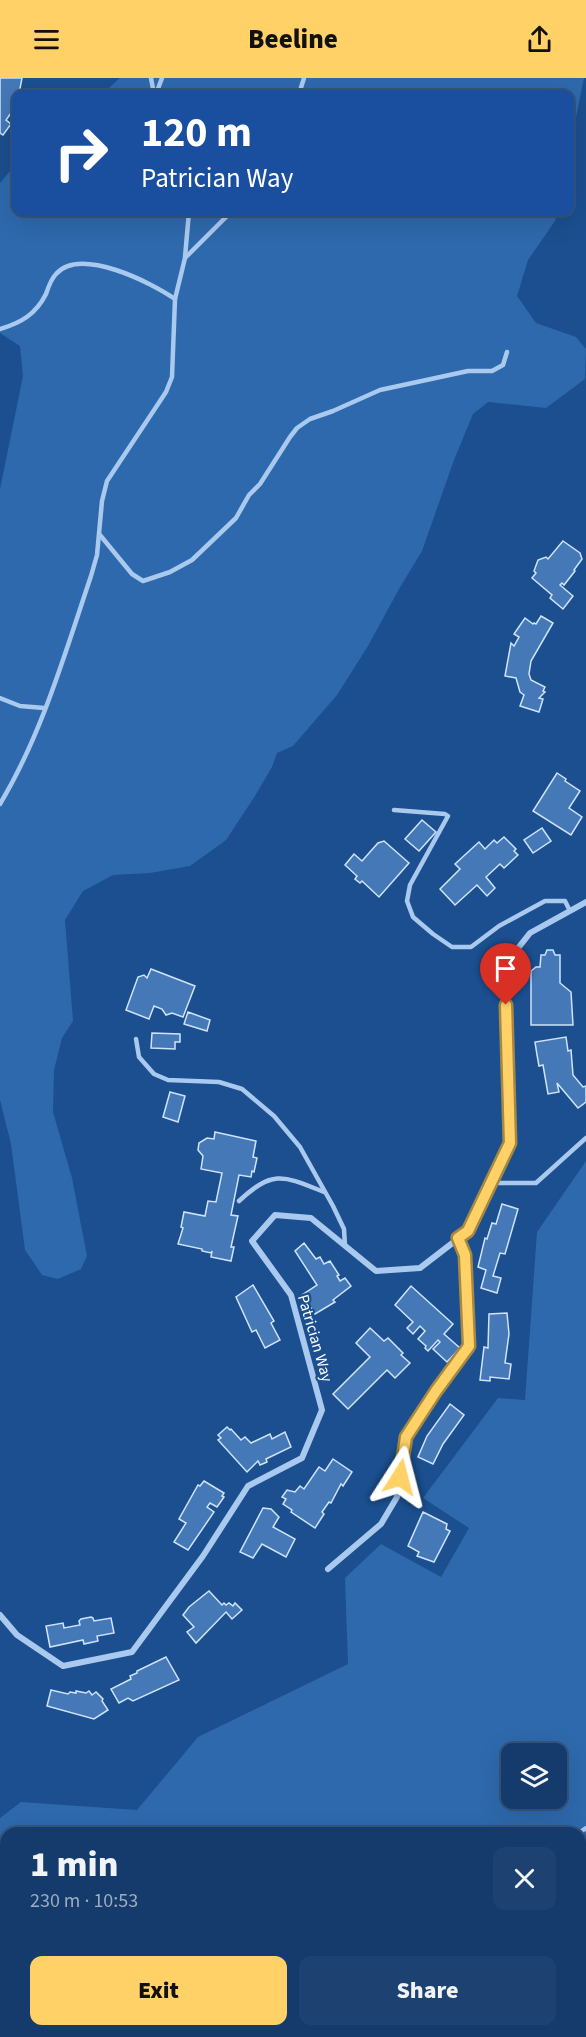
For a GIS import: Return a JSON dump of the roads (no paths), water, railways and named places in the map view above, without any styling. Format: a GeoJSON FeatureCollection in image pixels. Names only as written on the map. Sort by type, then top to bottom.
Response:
{"type":"FeatureCollection","features":[{"type":"Feature","properties":{"kind":"street","name":"Patrician Way"},"geometry":{"type":"LineString","coordinates":[[0,1615],[17,1635],[63,1666],[132,1652],[203,1556],[248,1486],[302,1458],[322,1410],[291,1295],[252,1241],[275,1215],[311,1218],[376,1271],[420,1268],[468,1231],[510,1143],[504,966],[530,933],[586,902]]}},
{"type":"Feature","properties":{"kind":"street"},"geometry":{"type":"LineString","coordinates":[[328,1569],[381,1524],[397,1497],[406,1437],[469,1346],[465,1255],[458,1238]]}},
{"type":"Feature","properties":{"kind":"lane"},"geometry":{"type":"LineString","coordinates":[[0,804],[33,740],[91,576],[97,555],[106,481],[166,392],[172,377],[175,299],[185,258],[189,216]]}},
{"type":"Feature","properties":{"kind":"lane"},"geometry":{"type":"LineString","coordinates":[[185,258],[227,216]]}},
{"type":"Feature","properties":{"kind":"lane"},"geometry":{"type":"LineString","coordinates":[[0,329],[30,317],[40,306],[56,273],[69,265],[80,263],[112,269],[137,278],[158,287],[175,299]]}},
{"type":"Feature","properties":{"kind":"lane"},"geometry":{"type":"LineString","coordinates":[[99,534],[132,574],[144,581],[170,572],[192,560],[236,518],[249,495],[260,484],[290,437],[297,428],[310,419],[380,390],[468,371],[492,371],[503,365],[507,352]]}},
{"type":"Feature","properties":{"kind":"lane"},"geometry":{"type":"LineString","coordinates":[[0,698],[20,706],[44,708]]}},
{"type":"Feature","properties":{"kind":"lane"},"geometry":{"type":"LineString","coordinates":[[394,810],[448,816],[417,869],[406,901],[413,917],[452,947],[471,947],[499,926],[545,901],[565,901],[570,911]]}},
{"type":"Feature","properties":{"kind":"lane"},"geometry":{"type":"LineString","coordinates":[[136,1039],[139,1057],[154,1074],[168,1080],[219,1082],[242,1089],[274,1116],[300,1147],[344,1229],[345,1246]]}},
{"type":"Feature","properties":{"kind":"lane"},"geometry":{"type":"LineString","coordinates":[[491,1183],[536,1183],[586,1138]]}},
{"type":"Feature","properties":{"kind":"lane"},"geometry":{"type":"LineString","coordinates":[[239,1201],[255,1186],[266,1180],[277,1178],[295,1181],[324,1192]]}}]}
